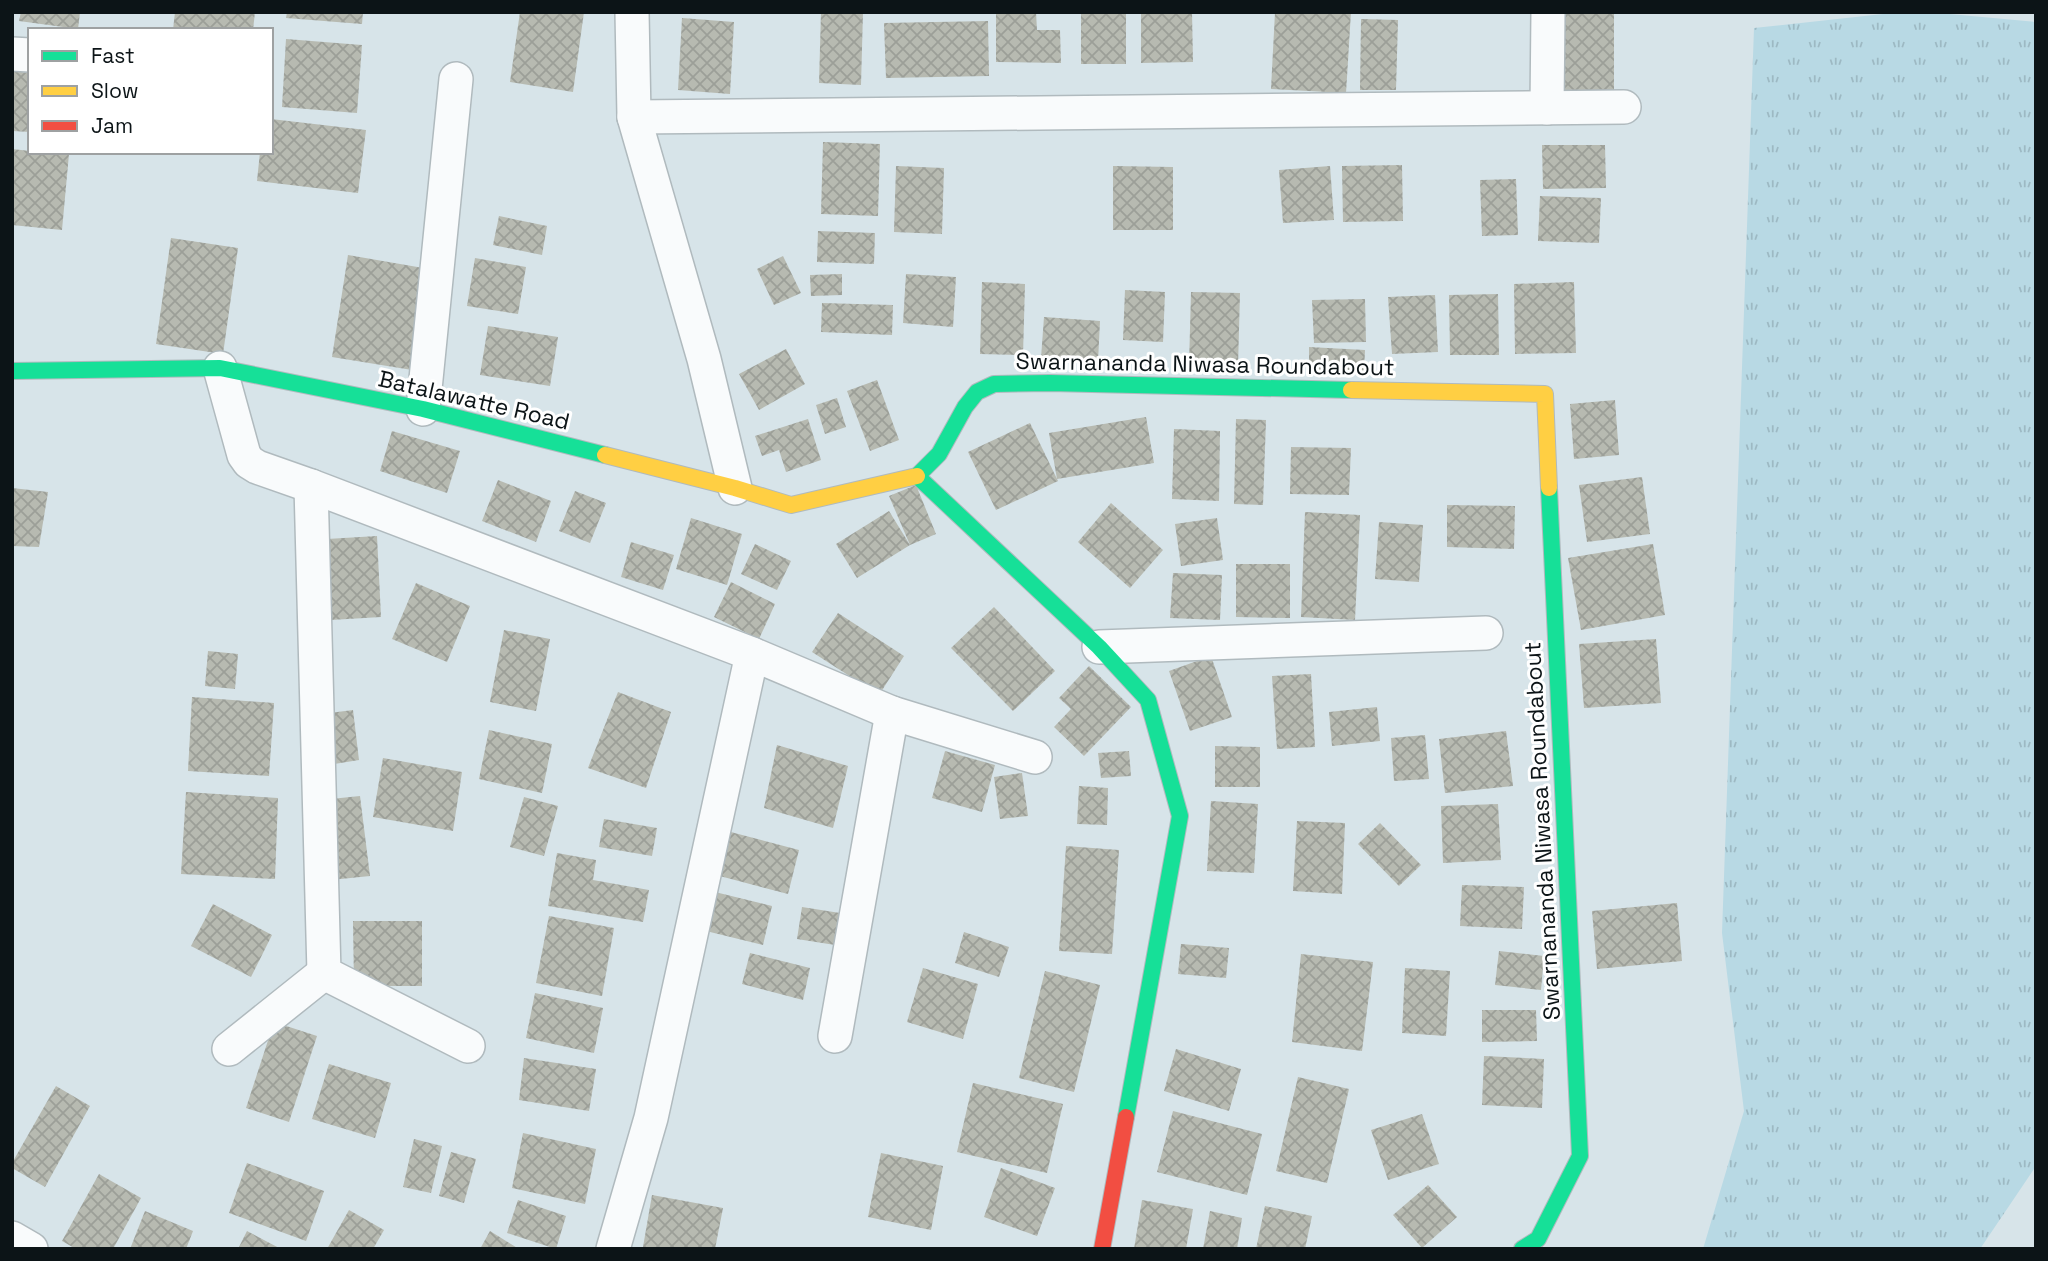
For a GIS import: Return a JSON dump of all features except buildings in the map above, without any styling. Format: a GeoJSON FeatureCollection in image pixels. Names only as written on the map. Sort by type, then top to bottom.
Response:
{"type":"FeatureCollection","features":[{"type":"Feature","properties":{"kind":"street"},"geometry":{"type":"LineString","coordinates":[[632,12],[634,117],[704,359],[735,488]]}},
{"type":"Feature","properties":{"kind":"street"},"geometry":{"type":"LineString","coordinates":[[1548,12],[1548,108]]}},
{"type":"Feature","properties":{"kind":"street"},"geometry":{"type":"LineString","coordinates":[[423,409],[456,79]]}},
{"type":"Feature","properties":{"kind":"street"},"geometry":{"type":"LineString","coordinates":[[634,117],[1625,107]]}},
{"type":"Feature","properties":{"kind":"street"},"geometry":{"type":"LineString","coordinates":[[220,368],[244,455],[257,467],[752,654],[892,713],[1035,757]]}},
{"type":"Feature","properties":{"kind":"street","name":"Batalawatte Road"},"geometry":{"type":"LineString","coordinates":[[12,371],[220,368],[423,409],[735,488],[791,505],[917,476]]}},
{"type":"Feature","properties":{"kind":"street","name":"Swarnananda Niwasa Roundabout"},"geometry":{"type":"LineString","coordinates":[[917,476],[939,454],[965,407],[977,392],[994,384],[1545,394],[1580,1156],[1538,1239],[1522,1249]]}},
{"type":"Feature","properties":{"kind":"street"},"geometry":{"type":"LineString","coordinates":[[917,476],[1099,647],[1148,700],[1180,816],[1102,1249]]}},
{"type":"Feature","properties":{"kind":"street"},"geometry":{"type":"LineString","coordinates":[[312,486],[324,972]]}},
{"type":"Feature","properties":{"kind":"street"},"geometry":{"type":"LineString","coordinates":[[1099,647],[1486,633]]}},
{"type":"Feature","properties":{"kind":"street"},"geometry":{"type":"LineString","coordinates":[[613,1249],[651,1118],[752,654]]}},
{"type":"Feature","properties":{"kind":"street"},"geometry":{"type":"LineString","coordinates":[[835,1036],[892,713]]}},
{"type":"Feature","properties":{"kind":"street"},"geometry":{"type":"LineString","coordinates":[[324,972],[468,1046]]}},
{"type":"Feature","properties":{"kind":"street"},"geometry":{"type":"LineString","coordinates":[[229,1049],[324,972]]}},
{"type":"Feature","properties":{"kind":"street"},"geometry":{"type":"LineString","coordinates":[[12,1238],[31,1249]]}},
{"type":"Feature","properties":{"kind":"green space"},"geometry":{"type":"Polygon","coordinates":[[[1901,12],[2036,22],[2036,1166],[1980,1249],[1703,1249],[1744,1111],[1722,933],[1754,28],[1901,12]]]}},
{"type":"Feature","properties":{"kind":"traffic: fast"},"geometry":{"type":"LineString","coordinates":[[12,371],[220,368],[423,409],[605,455]]}},
{"type":"Feature","properties":{"kind":"traffic: fast"},"geometry":{"type":"LineString","coordinates":[[917,476],[939,454],[965,407],[977,392],[994,384],[1351,390]]}},
{"type":"Feature","properties":{"kind":"traffic: fast"},"geometry":{"type":"LineString","coordinates":[[917,476],[1099,647],[1148,700],[1180,816],[1126,1117]]}},
{"type":"Feature","properties":{"kind":"traffic: fast"},"geometry":{"type":"LineString","coordinates":[[1522,1249],[1538,1239],[1580,1156],[1549,488]]}},
{"type":"Feature","properties":{"kind":"traffic: slow"},"geometry":{"type":"LineString","coordinates":[[1351,390],[1545,394],[1549,488]]}},
{"type":"Feature","properties":{"kind":"traffic: slow"},"geometry":{"type":"LineString","coordinates":[[605,455],[791,505],[917,476]]}},
{"type":"Feature","properties":{"kind":"traffic: jam"},"geometry":{"type":"LineString","coordinates":[[1102,1249],[1126,1117]]}}]}
